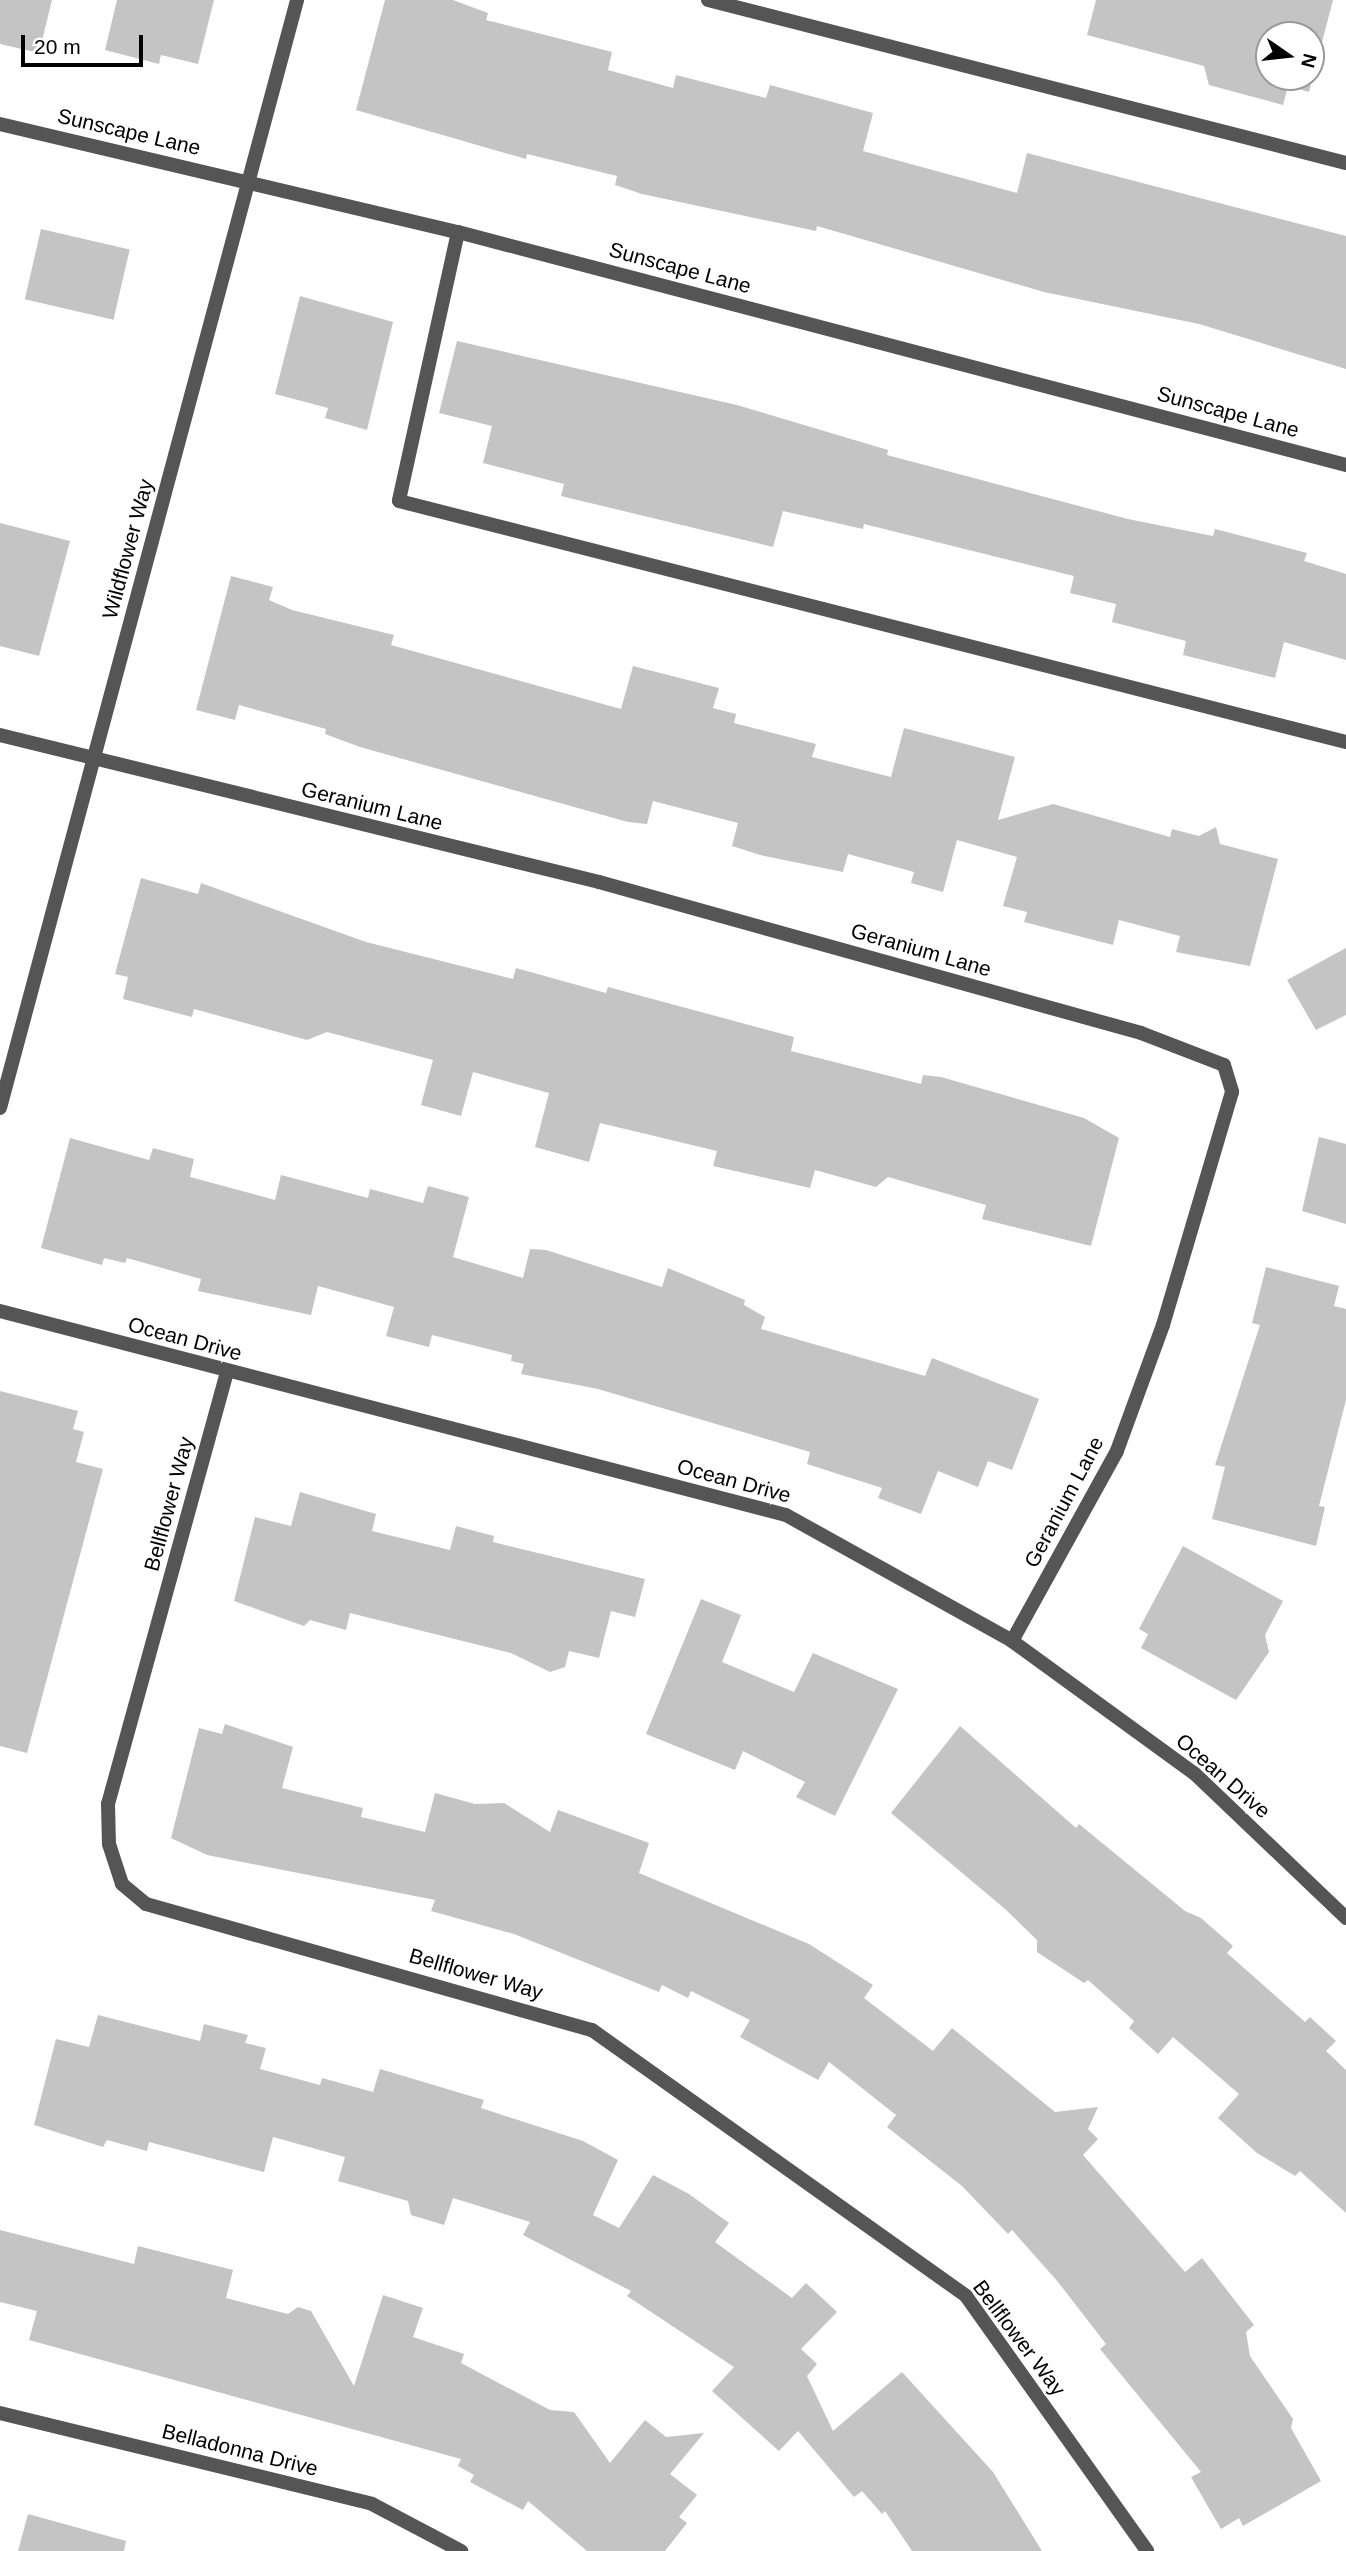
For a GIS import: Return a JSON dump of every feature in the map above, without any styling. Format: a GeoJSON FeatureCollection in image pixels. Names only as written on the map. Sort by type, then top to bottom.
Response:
{"type":"FeatureCollection","features":[{"type":"Feature","properties":{"kind":"street","name":"Wildflower Way"},"geometry":{"type":"LineString","coordinates":[[0,1108],[297,0]]}},
{"type":"Feature","properties":{"kind":"street"},"geometry":{"type":"LineString","coordinates":[[708,0],[1346,163]]}},
{"type":"Feature","properties":{"kind":"street","name":"Sunscape Lane"},"geometry":{"type":"LineString","coordinates":[[0,124],[458,232],[1346,465]]}},
{"type":"Feature","properties":{"kind":"street"},"geometry":{"type":"LineString","coordinates":[[458,232],[400,501],[1346,743]]}},
{"type":"Feature","properties":{"kind":"street","name":"Geranium Lane"},"geometry":{"type":"LineString","coordinates":[[0,735],[599,882],[1142,1033],[1224,1065],[1232,1092],[1163,1325],[1117,1451],[1012,1641]]}},
{"type":"Feature","properties":{"kind":"street","name":"Ocean Drive"},"geometry":{"type":"LineString","coordinates":[[0,1311],[786,1515],[1012,1641],[1195,1774],[1346,1917]]}},
{"type":"Feature","properties":{"kind":"street","name":"Bellflower Way"},"geometry":{"type":"LineString","coordinates":[[227,1372],[108,1804],[108,1844],[122,1884],[146,1904],[592,2030],[967,2296],[1147,2551]]}},
{"type":"Feature","properties":{"kind":"street","name":"Belladonna Drive"},"geometry":{"type":"LineString","coordinates":[[0,2413],[372,2504],[461,2551]]}},
{"type":"Feature","properties":{"kind":"building"},"geometry":{"type":"Polygon","coordinates":[[[0,0],[52,0],[39,53],[0,44],[0,0]]]}},
{"type":"Feature","properties":{"kind":"building"},"geometry":{"type":"Polygon","coordinates":[[[117,0],[214,0],[198,64],[161,55],[159,64],[105,50],[117,0]]]}},
{"type":"Feature","properties":{"kind":"building"},"geometry":{"type":"Polygon","coordinates":[[[385,0],[453,0],[488,13],[486,20],[612,52],[608,70],[673,88],[676,75],[766,98],[770,85],[873,113],[863,151],[1017,193],[1027,153],[1346,236],[1346,369],[1199,324],[1044,292],[817,226],[816,231],[642,194],[615,185],[617,176],[527,154],[526,159],[356,110],[385,0]]]}},
{"type":"Feature","properties":{"kind":"building"},"geometry":{"type":"Polygon","coordinates":[[[1096,0],[1333,0],[1325,31],[1325,21],[1255,21],[1255,91],[1287,91],[1283,105],[1209,85],[1204,66],[1087,35],[1096,0]]]}},
{"type":"Feature","properties":{"kind":"building"},"geometry":{"type":"Polygon","coordinates":[[[41,229],[130,249],[113,320],[25,299],[41,229]]]}},
{"type":"Feature","properties":{"kind":"building"},"geometry":{"type":"Polygon","coordinates":[[[300,296],[393,322],[367,430],[325,418],[328,408],[275,394],[300,296]]]}},
{"type":"Feature","properties":{"kind":"building"},"geometry":{"type":"Polygon","coordinates":[[[457,341],[737,405],[888,450],[887,455],[1128,519],[1213,536],[1215,529],[1307,553],[1304,561],[1346,574],[1346,660],[1284,642],[1275,678],[1183,655],[1186,641],[1112,622],[1116,604],[1070,593],[1074,576],[864,524],[863,529],[783,511],[773,547],[561,496],[564,484],[483,463],[492,426],[439,413],[457,341]]]}},
{"type":"Feature","properties":{"kind":"building"},"geometry":{"type":"Polygon","coordinates":[[[0,523],[70,541],[39,656],[0,646],[0,523]]]}},
{"type":"Feature","properties":{"kind":"building"},"geometry":{"type":"Polygon","coordinates":[[[231,576],[273,587],[269,600],[292,610],[394,635],[391,645],[621,709],[633,666],[719,688],[713,708],[736,714],[734,723],[816,744],[812,757],[891,777],[904,728],[1015,757],[998,820],[1053,804],[1170,837],[1172,829],[1199,836],[1216,827],[1220,844],[1278,859],[1250,966],[1176,952],[1180,936],[1119,920],[1113,945],[1024,922],[1027,912],[1003,906],[1017,857],[957,840],[943,892],[911,883],[914,872],[848,854],[843,872],[760,855],[732,846],[738,823],[653,801],[647,824],[628,822],[360,747],[325,734],[326,729],[239,705],[235,720],[196,710],[231,576]]]}},
{"type":"Feature","properties":{"kind":"building"},"geometry":{"type":"Polygon","coordinates":[[[141,878],[198,894],[201,883],[366,942],[513,979],[516,968],[606,993],[608,987],[794,1037],[791,1051],[921,1084],[923,1075],[941,1077],[1084,1118],[1119,1138],[1091,1246],[982,1219],[986,1205],[888,1177],[876,1187],[815,1170],[810,1188],[713,1166],[717,1151],[600,1123],[589,1162],[535,1147],[549,1093],[473,1072],[461,1116],[421,1105],[433,1060],[327,1032],[307,1040],[194,1009],[192,1017],[123,999],[128,977],[115,974],[141,878]]]}},
{"type":"Feature","properties":{"kind":"building"},"geometry":{"type":"Polygon","coordinates":[[[1346,948],[1346,1015],[1316,1030],[1287,980],[1346,948]]]}},
{"type":"Feature","properties":{"kind":"building"},"geometry":{"type":"Polygon","coordinates":[[[1319,1137],[1346,1144],[1346,1224],[1302,1211],[1319,1137]]]}},
{"type":"Feature","properties":{"kind":"building"},"geometry":{"type":"Polygon","coordinates":[[[70,1138],[149,1160],[153,1148],[194,1159],[190,1177],[275,1200],[281,1175],[368,1198],[370,1189],[423,1203],[428,1186],[469,1197],[453,1257],[523,1278],[530,1249],[546,1250],[662,1287],[668,1268],[745,1300],[744,1305],[765,1317],[761,1329],[925,1376],[932,1358],[1039,1399],[1012,1470],[988,1461],[978,1487],[938,1471],[921,1514],[878,1498],[882,1488],[807,1464],[810,1452],[598,1389],[521,1374],[524,1364],[511,1361],[512,1355],[432,1335],[429,1347],[386,1336],[394,1307],[318,1286],[311,1315],[198,1291],[201,1279],[127,1258],[125,1263],[104,1258],[102,1265],[41,1248],[70,1138]]]}},
{"type":"Feature","properties":{"kind":"building"},"geometry":{"type":"Polygon","coordinates":[[[1266,1267],[1339,1286],[1334,1306],[1346,1309],[1346,1400],[1319,1506],[1325,1507],[1316,1546],[1212,1519],[1225,1467],[1215,1465],[1260,1325],[1252,1323],[1266,1267]]]}},
{"type":"Feature","properties":{"kind":"building"},"geometry":{"type":"Polygon","coordinates":[[[0,1391],[78,1411],[73,1429],[84,1432],[76,1462],[103,1469],[27,1753],[0,1746],[0,1391]]]}},
{"type":"Feature","properties":{"kind":"building"},"geometry":{"type":"Polygon","coordinates":[[[300,1492],[376,1514],[372,1531],[450,1550],[456,1526],[494,1536],[493,1542],[645,1579],[635,1617],[611,1611],[599,1658],[569,1651],[565,1667],[550,1672],[511,1653],[350,1613],[346,1630],[310,1620],[304,1626],[234,1601],[255,1517],[291,1526],[300,1492]]]}},
{"type":"Feature","properties":{"kind":"building"},"geometry":{"type":"Polygon","coordinates":[[[1183,1546],[1283,1601],[1265,1635],[1269,1652],[1236,1700],[1141,1648],[1148,1634],[1139,1629],[1183,1546]]]}},
{"type":"Feature","properties":{"kind":"building"},"geometry":{"type":"Polygon","coordinates":[[[701,1599],[741,1615],[722,1662],[794,1692],[813,1653],[898,1689],[835,1816],[796,1797],[805,1782],[743,1751],[735,1770],[646,1734],[701,1599]]]}},
{"type":"Feature","properties":{"kind":"building"},"geometry":{"type":"Polygon","coordinates":[[[225,1724],[293,1747],[282,1788],[363,1808],[361,1817],[425,1832],[435,1793],[475,1804],[504,1803],[550,1832],[558,1810],[649,1843],[639,1873],[809,1944],[873,1985],[864,1998],[933,2051],[952,2028],[1055,2112],[1098,2107],[1088,2129],[1098,2139],[1083,2155],[1185,2272],[1202,2258],[1254,2325],[1246,2332],[1250,2356],[1293,2419],[1291,2428],[1321,2481],[1243,2526],[1239,2518],[1221,2529],[1191,2477],[1201,2472],[1100,2349],[1106,2344],[1058,2282],[1012,2230],[1008,2234],[962,2186],[887,2127],[896,2115],[829,2062],[818,2080],[740,2037],[750,2020],[691,1991],[688,1998],[662,1985],[659,1992],[514,1934],[431,1911],[435,1900],[207,1855],[171,1838],[199,1728],[222,1734],[225,1724]]]}},
{"type":"Feature","properties":{"kind":"building"},"geometry":{"type":"Polygon","coordinates":[[[960,1726],[1076,1828],[1079,1824],[1185,1911],[1201,1918],[1233,1946],[1227,1953],[1305,2022],[1310,2017],[1336,2041],[1326,2051],[1346,2070],[1346,2213],[1300,2171],[1295,2176],[1257,2153],[1218,2118],[1239,2094],[1173,2037],[1158,2054],[1129,2028],[1134,2021],[1088,1980],[1084,1983],[1037,1952],[1037,1940],[1005,1909],[891,1813],[960,1726]]]}},
{"type":"Feature","properties":{"kind":"building"},"geometry":{"type":"Polygon","coordinates":[[[98,2015],[200,2041],[204,2024],[248,2035],[245,2043],[266,2048],[260,2069],[320,2085],[322,2078],[373,2092],[380,2069],[484,2100],[481,2108],[583,2141],[618,2160],[593,2215],[619,2228],[653,2175],[689,2194],[729,2223],[715,2242],[792,2298],[806,2283],[837,2312],[801,2349],[817,2364],[807,2376],[833,2431],[902,2372],[993,2472],[1042,2551],[912,2551],[885,2511],[882,2514],[862,2491],[854,2497],[798,2431],[779,2451],[712,2391],[734,2367],[627,2296],[631,2291],[523,2235],[530,2222],[453,2198],[444,2225],[411,2215],[408,2201],[338,2181],[345,2157],[273,2137],[264,2172],[149,2142],[147,2151],[107,2140],[103,2147],[34,2125],[56,2039],[89,2047],[98,2015]]]}},
{"type":"Feature","properties":{"kind":"building"},"geometry":{"type":"Polygon","coordinates":[[[0,2230],[134,2264],[138,2246],[233,2270],[226,2298],[288,2314],[298,2307],[311,2311],[354,2386],[383,2295],[423,2308],[413,2337],[464,2354],[461,2363],[550,2410],[574,2412],[610,2463],[645,2420],[666,2437],[704,2433],[670,2474],[697,2495],[679,2517],[687,2523],[665,2551],[587,2551],[528,2501],[523,2510],[470,2482],[474,2475],[458,2466],[461,2459],[29,2340],[37,2311],[0,2302],[0,2230]]]}},
{"type":"Feature","properties":{"kind":"building"},"geometry":{"type":"Polygon","coordinates":[[[28,2514],[126,2541],[124,2551],[18,2551],[28,2514]]]}}]}
